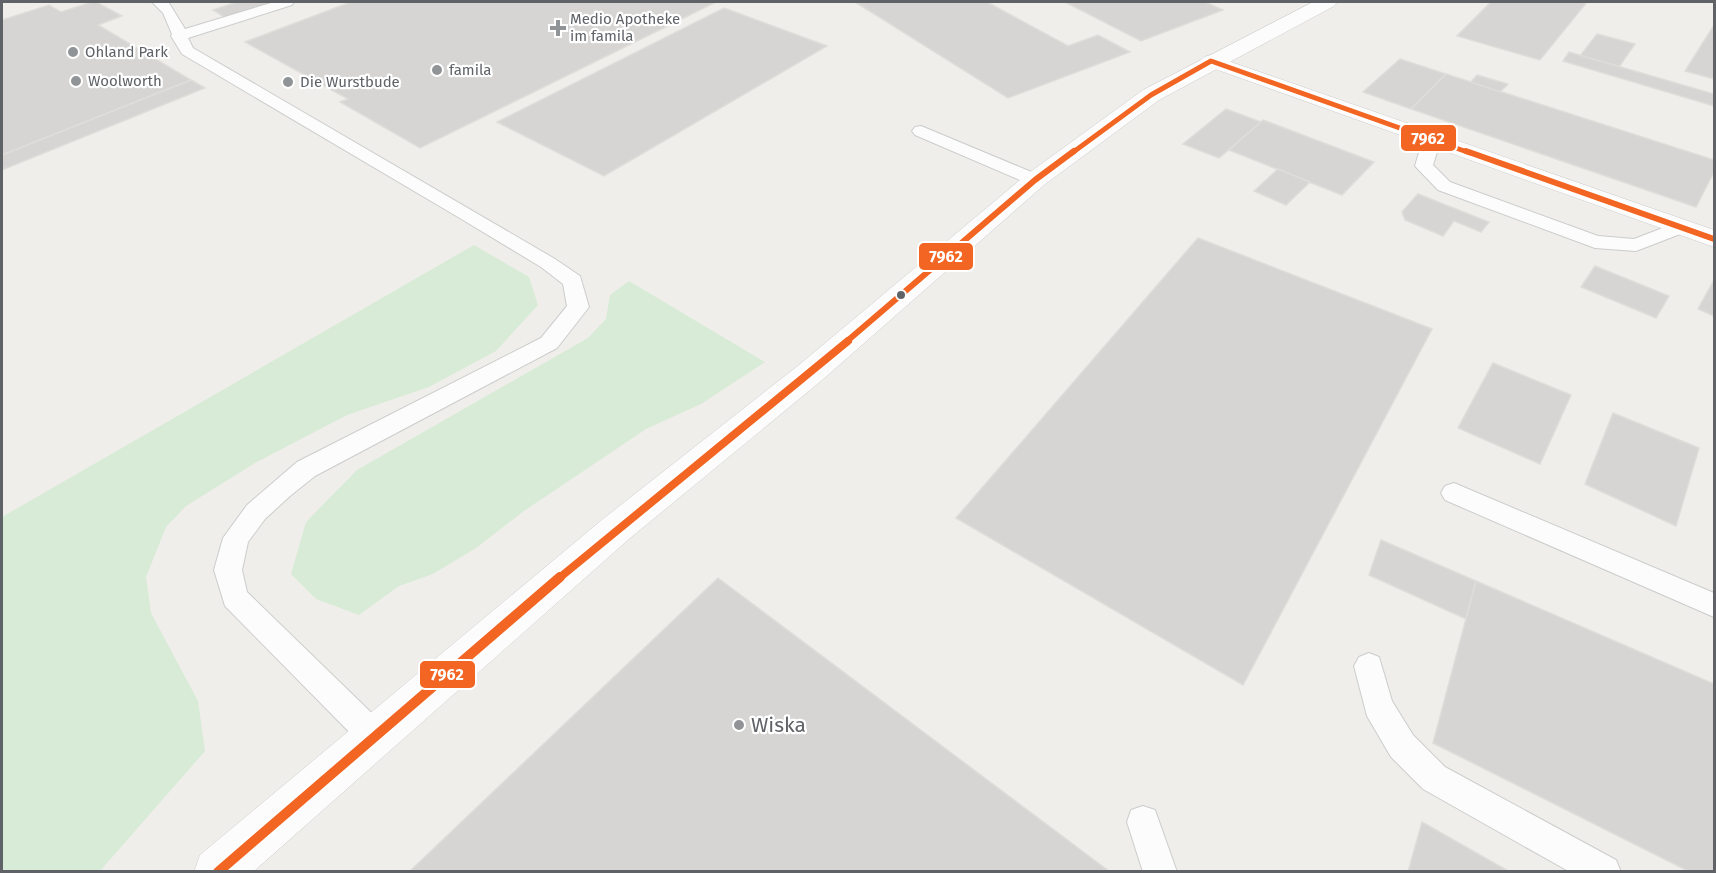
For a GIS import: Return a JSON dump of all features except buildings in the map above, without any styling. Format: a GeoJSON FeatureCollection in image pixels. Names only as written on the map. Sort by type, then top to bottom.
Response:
{"type":"FeatureCollection","features":[{"type":"Feature","properties":{"kind":"street"},"geometry":{"type":"LineString","coordinates":[[217,872],[616,529],[810,374],[1035,180],[1151,95],[1211,61],[1327,2]]}},
{"type":"Feature","properties":{"kind":"street"},"geometry":{"type":"LineString","coordinates":[[1211,61],[1714,239]]}},
{"type":"Feature","properties":{"kind":"lane"},"geometry":{"type":"LineString","coordinates":[[178,36],[287,2]]}},
{"type":"Feature","properties":{"kind":"lane"},"geometry":{"type":"LineString","coordinates":[[169,5],[178,36],[187,51],[465,213],[548,263],[573,281],[578,307],[549,344],[306,469],[270,497],[238,533],[228,571],[235,598],[374,736]]}},
{"type":"Feature","properties":{"kind":"lane"},"geometry":{"type":"LineString","coordinates":[[921,131],[1035,180]]}},
{"type":"Feature","properties":{"kind":"lane"},"geometry":{"type":"LineString","coordinates":[[1432,139],[1424,166],[1444,186],[1596,242],[1636,245],[1682,227]]}},
{"type":"Feature","properties":{"kind":"lane"},"geometry":{"type":"LineString","coordinates":[[1454,493],[1714,605]]}},
{"type":"Feature","properties":{"kind":"lane"},"geometry":{"type":"LineString","coordinates":[[1369,666],[1378,706],[1402,746],[1434,778],[1604,872]]}},
{"type":"Feature","properties":{"kind":"lane"},"geometry":{"type":"LineString","coordinates":[[1143,822],[1160,872]]}},
{"type":"Feature","properties":{"kind":"green space"},"geometry":{"type":"Polygon","coordinates":[[[474,245],[529,277],[538,305],[496,351],[429,387],[347,415],[255,463],[186,506],[166,527],[146,577],[151,613],[198,701],[205,751],[100,871],[2,871],[2,517],[474,245]]]}},
{"type":"Feature","properties":{"kind":"green space"},"geometry":{"type":"Polygon","coordinates":[[[629,281],[765,362],[701,404],[646,429],[524,511],[476,548],[433,574],[399,586],[359,615],[316,599],[291,574],[306,522],[357,470],[588,338],[606,319],[610,295],[629,281]]]}},
{"type":"Feature","properties":{"kind":"transit line","name":"7962"},"geometry":{"type":"LineString","coordinates":[[218,872],[616,529],[810,373],[1035,180],[1151,95],[1211,61],[1714,239]]}},
{"type":"Feature","properties":{"kind":"place","name":"Medio Apotheke im famila"},"geometry":{"type":"Point","coordinates":[558,28]}},
{"type":"Feature","properties":{"kind":"place","name":"Ohland Park"},"geometry":{"type":"Point","coordinates":[73,52]}},
{"type":"Feature","properties":{"kind":"place","name":"famila"},"geometry":{"type":"Point","coordinates":[437,70]}},
{"type":"Feature","properties":{"kind":"place","name":"Woolworth"},"geometry":{"type":"Point","coordinates":[76,81]}},
{"type":"Feature","properties":{"kind":"place","name":"Die Wurstbude"},"geometry":{"type":"Point","coordinates":[288,82]}},
{"type":"Feature","properties":{"kind":"place","name":"Wiska"},"geometry":{"type":"Point","coordinates":[739,725]}}]}
